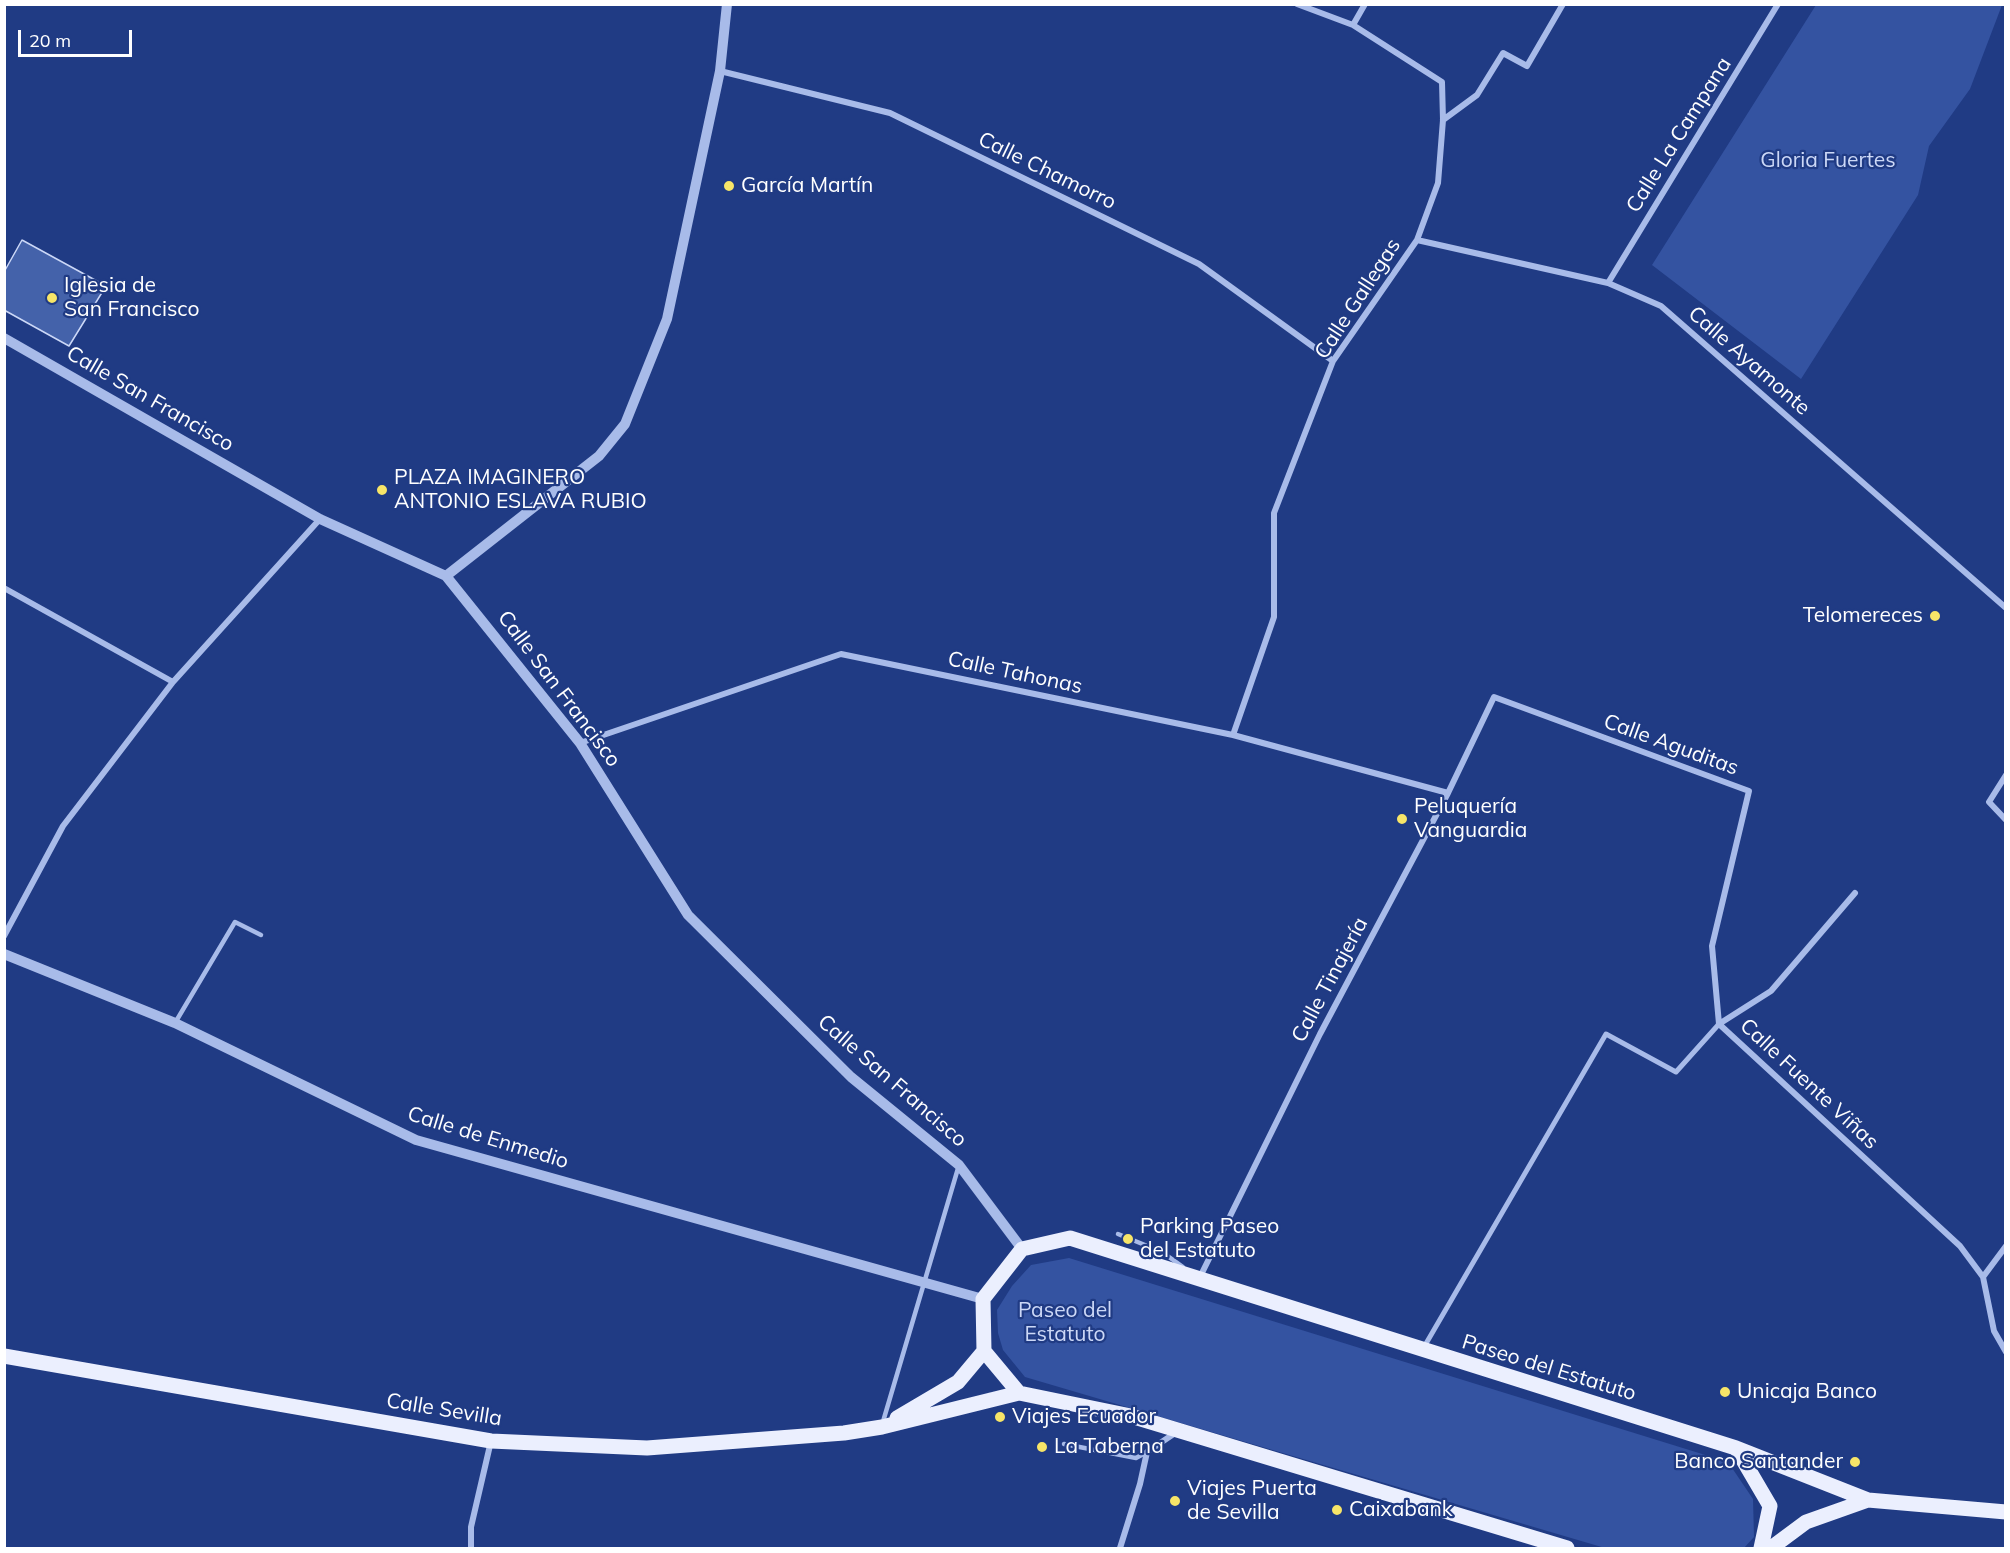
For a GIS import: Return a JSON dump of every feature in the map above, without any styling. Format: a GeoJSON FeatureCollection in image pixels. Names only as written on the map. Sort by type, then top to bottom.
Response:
{"type":"FeatureCollection","features":[{"type":"Feature","properties":{"kind":"main road","name":"Paseo del Estatuto"},"geometry":{"type":"LineString","coordinates":[[1022,1249],[1070,1238],[1736,1448],[1868,1500]]}},
{"type":"Feature","properties":{"kind":"main road"},"geometry":{"type":"LineString","coordinates":[[1022,1249],[983,1299],[984,1351],[1019,1393],[1131,1416],[1567,1548]]}},
{"type":"Feature","properties":{"kind":"main road"},"geometry":{"type":"LineString","coordinates":[[882,1427],[958,1382],[984,1351]]}},
{"type":"Feature","properties":{"kind":"main road","name":"Calle Sevilla"},"geometry":{"type":"LineString","coordinates":[[4,1356],[491,1441],[647,1448],[844,1433],[882,1427],[1019,1393]]}},
{"type":"Feature","properties":{"kind":"main road"},"geometry":{"type":"LineString","coordinates":[[1736,1448],[1770,1506],[1761,1548]]}},
{"type":"Feature","properties":{"kind":"main road"},"geometry":{"type":"LineString","coordinates":[[1772,1548],[1806,1522],[1868,1500],[2006,1512]]}},
{"type":"Feature","properties":{"kind":"street"},"geometry":{"type":"LineString","coordinates":[[446,576],[599,456],[625,424],[667,319],[720,71],[726,4]]}},
{"type":"Feature","properties":{"kind":"street"},"geometry":{"type":"LineString","coordinates":[[1298,4],[1353,24],[1365,4]]}},
{"type":"Feature","properties":{"kind":"street"},"geometry":{"type":"LineString","coordinates":[[1443,120],[1477,95],[1503,53],[1527,66],[1563,4]]}},
{"type":"Feature","properties":{"kind":"street","name":"Calle La Campana"},"geometry":{"type":"LineString","coordinates":[[1608,283],[1778,4]]}},
{"type":"Feature","properties":{"kind":"street","name":"Calle Gallegas"},"geometry":{"type":"LineString","coordinates":[[1233,735],[1274,617],[1274,513],[1333,361],[1417,240],[1438,183],[1443,120],[1442,82],[1353,24]]}},
{"type":"Feature","properties":{"kind":"street","name":"Calle Chamorro"},"geometry":{"type":"LineString","coordinates":[[720,71],[890,113],[1199,264],[1333,361]]}},
{"type":"Feature","properties":{"kind":"street","name":"Calle Ayamonte"},"geometry":{"type":"LineString","coordinates":[[1417,240],[1608,283],[1661,306],[2006,608]]}},
{"type":"Feature","properties":{"kind":"street","name":"Calle San Francisco"},"geometry":{"type":"LineString","coordinates":[[4,338],[320,519],[446,576],[580,743],[688,915],[851,1077],[959,1166],[1022,1249]]}},
{"type":"Feature","properties":{"kind":"street"},"geometry":{"type":"LineString","coordinates":[[4,936],[63,826],[172,682],[320,519]]}},
{"type":"Feature","properties":{"kind":"street"},"geometry":{"type":"LineString","coordinates":[[4,588],[172,682]]}},
{"type":"Feature","properties":{"kind":"street","name":"Calle Tahonas"},"geometry":{"type":"LineString","coordinates":[[580,743],[841,654],[1233,735],[1448,793]]}},
{"type":"Feature","properties":{"kind":"street","name":"Calle Tinajería"},"geometry":{"type":"LineString","coordinates":[[1199,1280],[1320,1034],[1448,793],[1494,697]]}},
{"type":"Feature","properties":{"kind":"street","name":"Calle Aguditas"},"geometry":{"type":"LineString","coordinates":[[1494,697],[1749,791],[1712,946],[1719,1023]]}},
{"type":"Feature","properties":{"kind":"street"},"geometry":{"type":"LineString","coordinates":[[2006,775],[1989,802],[2006,820]]}},
{"type":"Feature","properties":{"kind":"street","name":"Calle Fuente Viñas"},"geometry":{"type":"LineString","coordinates":[[1855,893],[1771,991],[1719,1023],[1960,1246],[1983,1277]]}},
{"type":"Feature","properties":{"kind":"street","name":"Calle de Enmedio"},"geometry":{"type":"LineString","coordinates":[[4,954],[175,1023],[416,1140],[983,1299]]}},
{"type":"Feature","properties":{"kind":"street"},"geometry":{"type":"LineString","coordinates":[[1422,1350],[1606,1034],[1677,1072],[1719,1023]]}},
{"type":"Feature","properties":{"kind":"street"},"geometry":{"type":"LineString","coordinates":[[2006,1246],[1983,1277],[1994,1331],[2006,1352]]}},
{"type":"Feature","properties":{"kind":"street"},"geometry":{"type":"LineString","coordinates":[[1120,1548],[1140,1484],[1147,1452],[1178,1431]]}},
{"type":"Feature","properties":{"kind":"street"},"geometry":{"type":"LineString","coordinates":[[471,1548],[471,1527],[491,1441]]}},
{"type":"Feature","properties":{"kind":"lane"},"geometry":{"type":"LineString","coordinates":[[175,1023],[236,922],[261,935]]}},
{"type":"Feature","properties":{"kind":"lane"},"geometry":{"type":"LineString","coordinates":[[882,1427],[959,1166]]}},
{"type":"Feature","properties":{"kind":"lane"},"geometry":{"type":"LineString","coordinates":[[1118,1234],[1162,1252],[1199,1280]]}},
{"type":"Feature","properties":{"kind":"lane"},"geometry":{"type":"LineString","coordinates":[[1064,1444],[1136,1458],[1147,1452]]}},
{"type":"Feature","properties":{"kind":"green space","name":"Gloria Fuertes"},"geometry":{"type":"Polygon","coordinates":[[[1816,5],[2002,5],[1970,89],[1929,146],[1918,195],[1801,379],[1652,265],[1816,5]]]}},
{"type":"Feature","properties":{"kind":"green space","name":"Paseo del Estatuto"},"geometry":{"type":"Polygon","coordinates":[[[1069,1258],[1728,1462],[1753,1499],[1754,1537],[1744,1548],[1605,1548],[1025,1377],[1003,1350],[998,1333],[997,1310],[1012,1286],[1031,1265],[1069,1258]]]}},
{"type":"Feature","properties":{"kind":"building","name":"Iglesia de San Francisco"},"geometry":{"type":"Polygon","coordinates":[[[22,240],[106,286],[69,346],[4,310],[4,272],[22,240]]]}},
{"type":"Feature","properties":{"kind":"place","name":"García Martín"},"geometry":{"type":"Point","coordinates":[729,186]}},
{"type":"Feature","properties":{"kind":"place","name":"Iglesia de San Francisco"},"geometry":{"type":"Point","coordinates":[52,298]}},
{"type":"Feature","properties":{"kind":"place","name":"PLAZA IMAGINERO ANTONIO ESLAVA RUBIO"},"geometry":{"type":"Point","coordinates":[382,490]}},
{"type":"Feature","properties":{"kind":"place","name":"Telomereces"},"geometry":{"type":"Point","coordinates":[1935,616]}},
{"type":"Feature","properties":{"kind":"place","name":"Peluquería Vanguardia"},"geometry":{"type":"Point","coordinates":[1402,819]}},
{"type":"Feature","properties":{"kind":"place","name":"Parking Paseo del Estatuto"},"geometry":{"type":"Point","coordinates":[1128,1239]}},
{"type":"Feature","properties":{"kind":"place","name":"Unicaja Banco"},"geometry":{"type":"Point","coordinates":[1725,1392]}},
{"type":"Feature","properties":{"kind":"place","name":"Viajes Ecuador"},"geometry":{"type":"Point","coordinates":[1000,1417]}},
{"type":"Feature","properties":{"kind":"place","name":"La Taberna"},"geometry":{"type":"Point","coordinates":[1042,1447]}},
{"type":"Feature","properties":{"kind":"place","name":"Banco Santander"},"geometry":{"type":"Point","coordinates":[1855,1462]}},
{"type":"Feature","properties":{"kind":"place","name":"Viajes Puerta de Sevilla"},"geometry":{"type":"Point","coordinates":[1175,1501]}},
{"type":"Feature","properties":{"kind":"place","name":"Caixabank"},"geometry":{"type":"Point","coordinates":[1337,1510]}}]}
